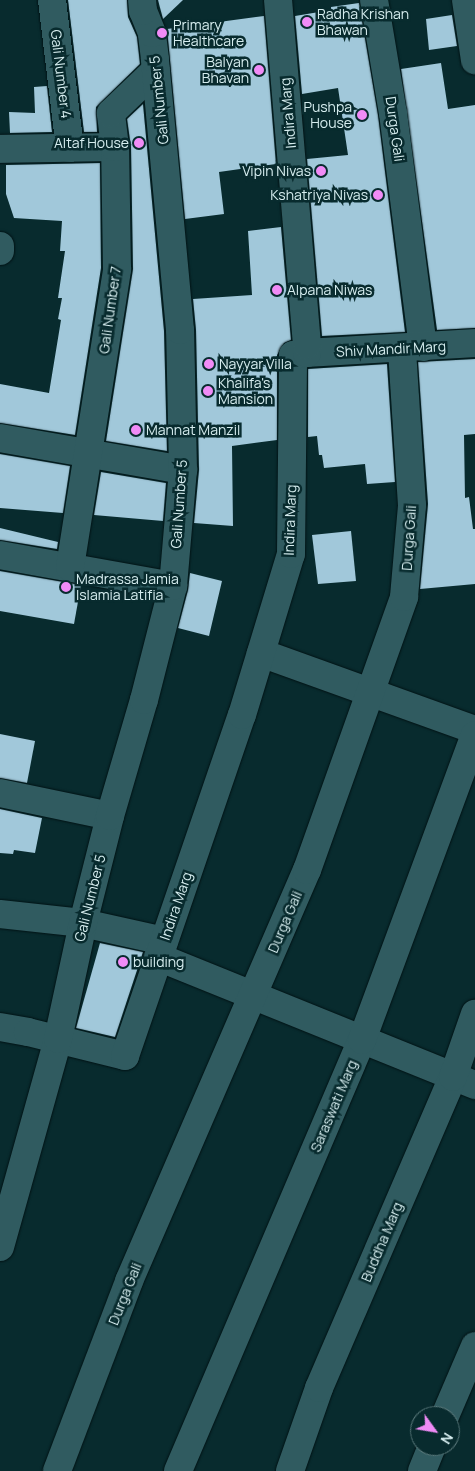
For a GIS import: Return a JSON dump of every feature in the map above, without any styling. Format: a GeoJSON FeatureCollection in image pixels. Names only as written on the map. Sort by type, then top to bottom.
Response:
{"type":"FeatureCollection","features":[{"type":"Feature","properties":{"kind":"street","name":"Gali Number 4"},"geometry":{"type":"LineString","coordinates":[[52,0],[70,148]]}},
{"type":"Feature","properties":{"kind":"street","name":"Gali Number 5"},"geometry":{"type":"LineString","coordinates":[[0,1245],[58,1039],[83,923],[110,816],[144,700],[173,586],[183,470],[180,330],[152,34],[143,11],[142,0]]}},
{"type":"Feature","properties":{"kind":"street","name":"Indira Marg"},"geometry":{"type":"LineString","coordinates":[[58,1039],[125,1056],[242,715],[291,554],[293,355],[307,353],[278,0]]}},
{"type":"Feature","properties":{"kind":"street","name":"Durga Gali"},"geometry":{"type":"LineString","coordinates":[[57,1471],[130,1281],[307,870],[372,693],[404,597],[412,505],[413,348],[393,113],[374,0]]}},
{"type":"Feature","properties":{"kind":"street"},"geometry":{"type":"LineString","coordinates":[[466,0],[475,60]]}},
{"type":"Feature","properties":{"kind":"street","name":"Gali Number 7"},"geometry":{"type":"LineString","coordinates":[[70,567],[90,454],[117,268],[115,147],[111,113],[156,70]]}},
{"type":"Feature","properties":{"kind":"street"},"geometry":{"type":"LineString","coordinates":[[0,149],[115,147]]}},
{"type":"Feature","properties":{"kind":"street"},"geometry":{"type":"LineString","coordinates":[[0,246],[0,251]]}},
{"type":"Feature","properties":{"kind":"street","name":"Shiv Mandir Marg"},"geometry":{"type":"LineString","coordinates":[[307,353],[475,343]]}},
{"type":"Feature","properties":{"kind":"street"},"geometry":{"type":"LineString","coordinates":[[0,438],[183,470]]}},
{"type":"Feature","properties":{"kind":"street"},"geometry":{"type":"LineString","coordinates":[[0,554],[173,586]]}},
{"type":"Feature","properties":{"kind":"street"},"geometry":{"type":"LineString","coordinates":[[261,653],[475,730]]}},
{"type":"Feature","properties":{"kind":"street","name":"Saraswati Marg"},"geometry":{"type":"LineString","coordinates":[[178,1471],[362,1040],[475,736]]}},
{"type":"Feature","properties":{"kind":"street"},"geometry":{"type":"LineString","coordinates":[[0,793],[110,816]]}},
{"type":"Feature","properties":{"kind":"street"},"geometry":{"type":"LineString","coordinates":[[0,914],[83,923],[161,949],[254,996],[464,1081]]}},
{"type":"Feature","properties":{"kind":"street","name":"Buddha Marg"},"geometry":{"type":"LineString","coordinates":[[290,1471],[319,1388],[464,1081],[475,1014]]}},
{"type":"Feature","properties":{"kind":"street"},"geometry":{"type":"LineString","coordinates":[[0,1027],[58,1039]]}},
{"type":"Feature","properties":{"kind":"street"},"geometry":{"type":"LineString","coordinates":[[449,1406],[475,1346]]}},
{"type":"Feature","properties":{"kind":"street"},"geometry":{"type":"LineString","coordinates":[[422,1471],[428,1456]]}},
{"type":"Feature","properties":{"kind":"building"},"geometry":{"type":"Polygon","coordinates":[[[68,0],[127,0],[128,17],[137,37],[140,64],[96,107],[97,132],[84,132],[68,0]]]}},
{"type":"Feature","properties":{"kind":"building"},"geometry":{"type":"Polygon","coordinates":[[[158,0],[183,0],[163,19],[158,0]]]}},
{"type":"Feature","properties":{"kind":"building"},"geometry":{"type":"Polygon","coordinates":[[[359,3],[378,115],[405,332],[322,336],[307,159],[348,155],[338,88],[302,94],[295,16],[331,10],[331,7],[359,3]]]}},
{"type":"Feature","properties":{"kind":"building"},"geometry":{"type":"Polygon","coordinates":[[[452,15],[457,46],[429,50],[426,19],[452,15]]]}},
{"type":"Feature","properties":{"kind":"building"},"geometry":{"type":"Polygon","coordinates":[[[264,16],[276,164],[219,172],[224,214],[185,219],[167,29],[264,16]]]}},
{"type":"Feature","properties":{"kind":"building"},"geometry":{"type":"Polygon","coordinates":[[[441,63],[448,109],[475,105],[475,328],[437,330],[401,69],[441,63]]]}},
{"type":"Feature","properties":{"kind":"building"},"geometry":{"type":"Polygon","coordinates":[[[47,86],[52,132],[10,133],[9,112],[35,113],[34,87],[47,86]]]}},
{"type":"Feature","properties":{"kind":"building"},"geometry":{"type":"Polygon","coordinates":[[[143,104],[164,331],[167,451],[106,441],[133,269],[131,147],[127,119],[143,104]]]}},
{"type":"Feature","properties":{"kind":"building"},"geometry":{"type":"Polygon","coordinates":[[[100,163],[101,268],[75,435],[0,423],[0,384],[49,393],[61,320],[58,319],[62,298],[58,298],[65,251],[60,251],[62,221],[14,218],[6,194],[6,165],[100,163]]]}},
{"type":"Feature","properties":{"kind":"building"},"geometry":{"type":"Polygon","coordinates":[[[281,227],[291,340],[284,343],[277,355],[277,440],[232,446],[233,526],[194,523],[199,470],[196,330],[193,299],[252,295],[248,231],[281,227]]]}},
{"type":"Feature","properties":{"kind":"building"},"geometry":{"type":"Polygon","coordinates":[[[475,359],[475,434],[464,435],[465,498],[469,497],[473,529],[475,529],[475,584],[420,589],[428,504],[418,362],[475,359]]]}},
{"type":"Feature","properties":{"kind":"building"},"geometry":{"type":"Polygon","coordinates":[[[387,364],[395,482],[367,484],[365,464],[324,468],[322,455],[319,455],[317,436],[308,437],[308,369],[387,364]]]}},
{"type":"Feature","properties":{"kind":"building"},"geometry":{"type":"Polygon","coordinates":[[[0,454],[70,466],[63,513],[0,508],[0,454]]]}},
{"type":"Feature","properties":{"kind":"building"},"geometry":{"type":"Polygon","coordinates":[[[101,472],[166,483],[163,521],[94,515],[101,472]]]}},
{"type":"Feature","properties":{"kind":"building"},"geometry":{"type":"Polygon","coordinates":[[[0,528],[58,542],[57,549],[0,540],[0,528]]]}},
{"type":"Feature","properties":{"kind":"building"},"geometry":{"type":"Polygon","coordinates":[[[351,531],[356,581],[318,584],[312,535],[351,531]]]}},
{"type":"Feature","properties":{"kind":"building"},"geometry":{"type":"Polygon","coordinates":[[[0,571],[81,585],[74,624],[0,611],[0,571]]]}},
{"type":"Feature","properties":{"kind":"building"},"geometry":{"type":"Polygon","coordinates":[[[190,573],[222,581],[209,636],[178,628],[188,590],[190,573]]]}},
{"type":"Feature","properties":{"kind":"building"},"geometry":{"type":"Polygon","coordinates":[[[0,734],[35,741],[27,783],[0,778],[0,734]]]}},
{"type":"Feature","properties":{"kind":"building"},"geometry":{"type":"Polygon","coordinates":[[[0,809],[42,818],[35,853],[14,850],[13,854],[0,853],[0,809]]]}},
{"type":"Feature","properties":{"kind":"building"},"geometry":{"type":"Polygon","coordinates":[[[100,943],[143,952],[115,1037],[76,1028],[100,943]]]}},
{"type":"Feature","properties":{"kind":"place","name":"Radha Krishan Bhawan"},"geometry":{"type":"Point","coordinates":[307,22]}},
{"type":"Feature","properties":{"kind":"place","name":"Primary Healthcare"},"geometry":{"type":"Point","coordinates":[162,33]}},
{"type":"Feature","properties":{"kind":"place","name":"Balyan Bhavan"},"geometry":{"type":"Point","coordinates":[259,70]}},
{"type":"Feature","properties":{"kind":"place","name":"Pushpa House"},"geometry":{"type":"Point","coordinates":[362,115]}},
{"type":"Feature","properties":{"kind":"place","name":"Altaf House"},"geometry":{"type":"Point","coordinates":[139,143]}},
{"type":"Feature","properties":{"kind":"place","name":"Vipin Nivas"},"geometry":{"type":"Point","coordinates":[321,171]}},
{"type":"Feature","properties":{"kind":"place","name":"Kshatriya Nivas"},"geometry":{"type":"Point","coordinates":[378,195]}},
{"type":"Feature","properties":{"kind":"place","name":"Alpana Niwas"},"geometry":{"type":"Point","coordinates":[277,290]}},
{"type":"Feature","properties":{"kind":"place","name":"Nayyar Villa"},"geometry":{"type":"Point","coordinates":[209,364]}},
{"type":"Feature","properties":{"kind":"place","name":"Khalifa's Mansion"},"geometry":{"type":"Point","coordinates":[208,391]}},
{"type":"Feature","properties":{"kind":"place","name":"Mannat Manzil"},"geometry":{"type":"Point","coordinates":[136,430]}},
{"type":"Feature","properties":{"kind":"place","name":"Madrassa Jamia Islamia Latifia"},"geometry":{"type":"Point","coordinates":[66,587]}},
{"type":"Feature","properties":{"kind":"place","name":"building"},"geometry":{"type":"Point","coordinates":[123,962]}}]}
